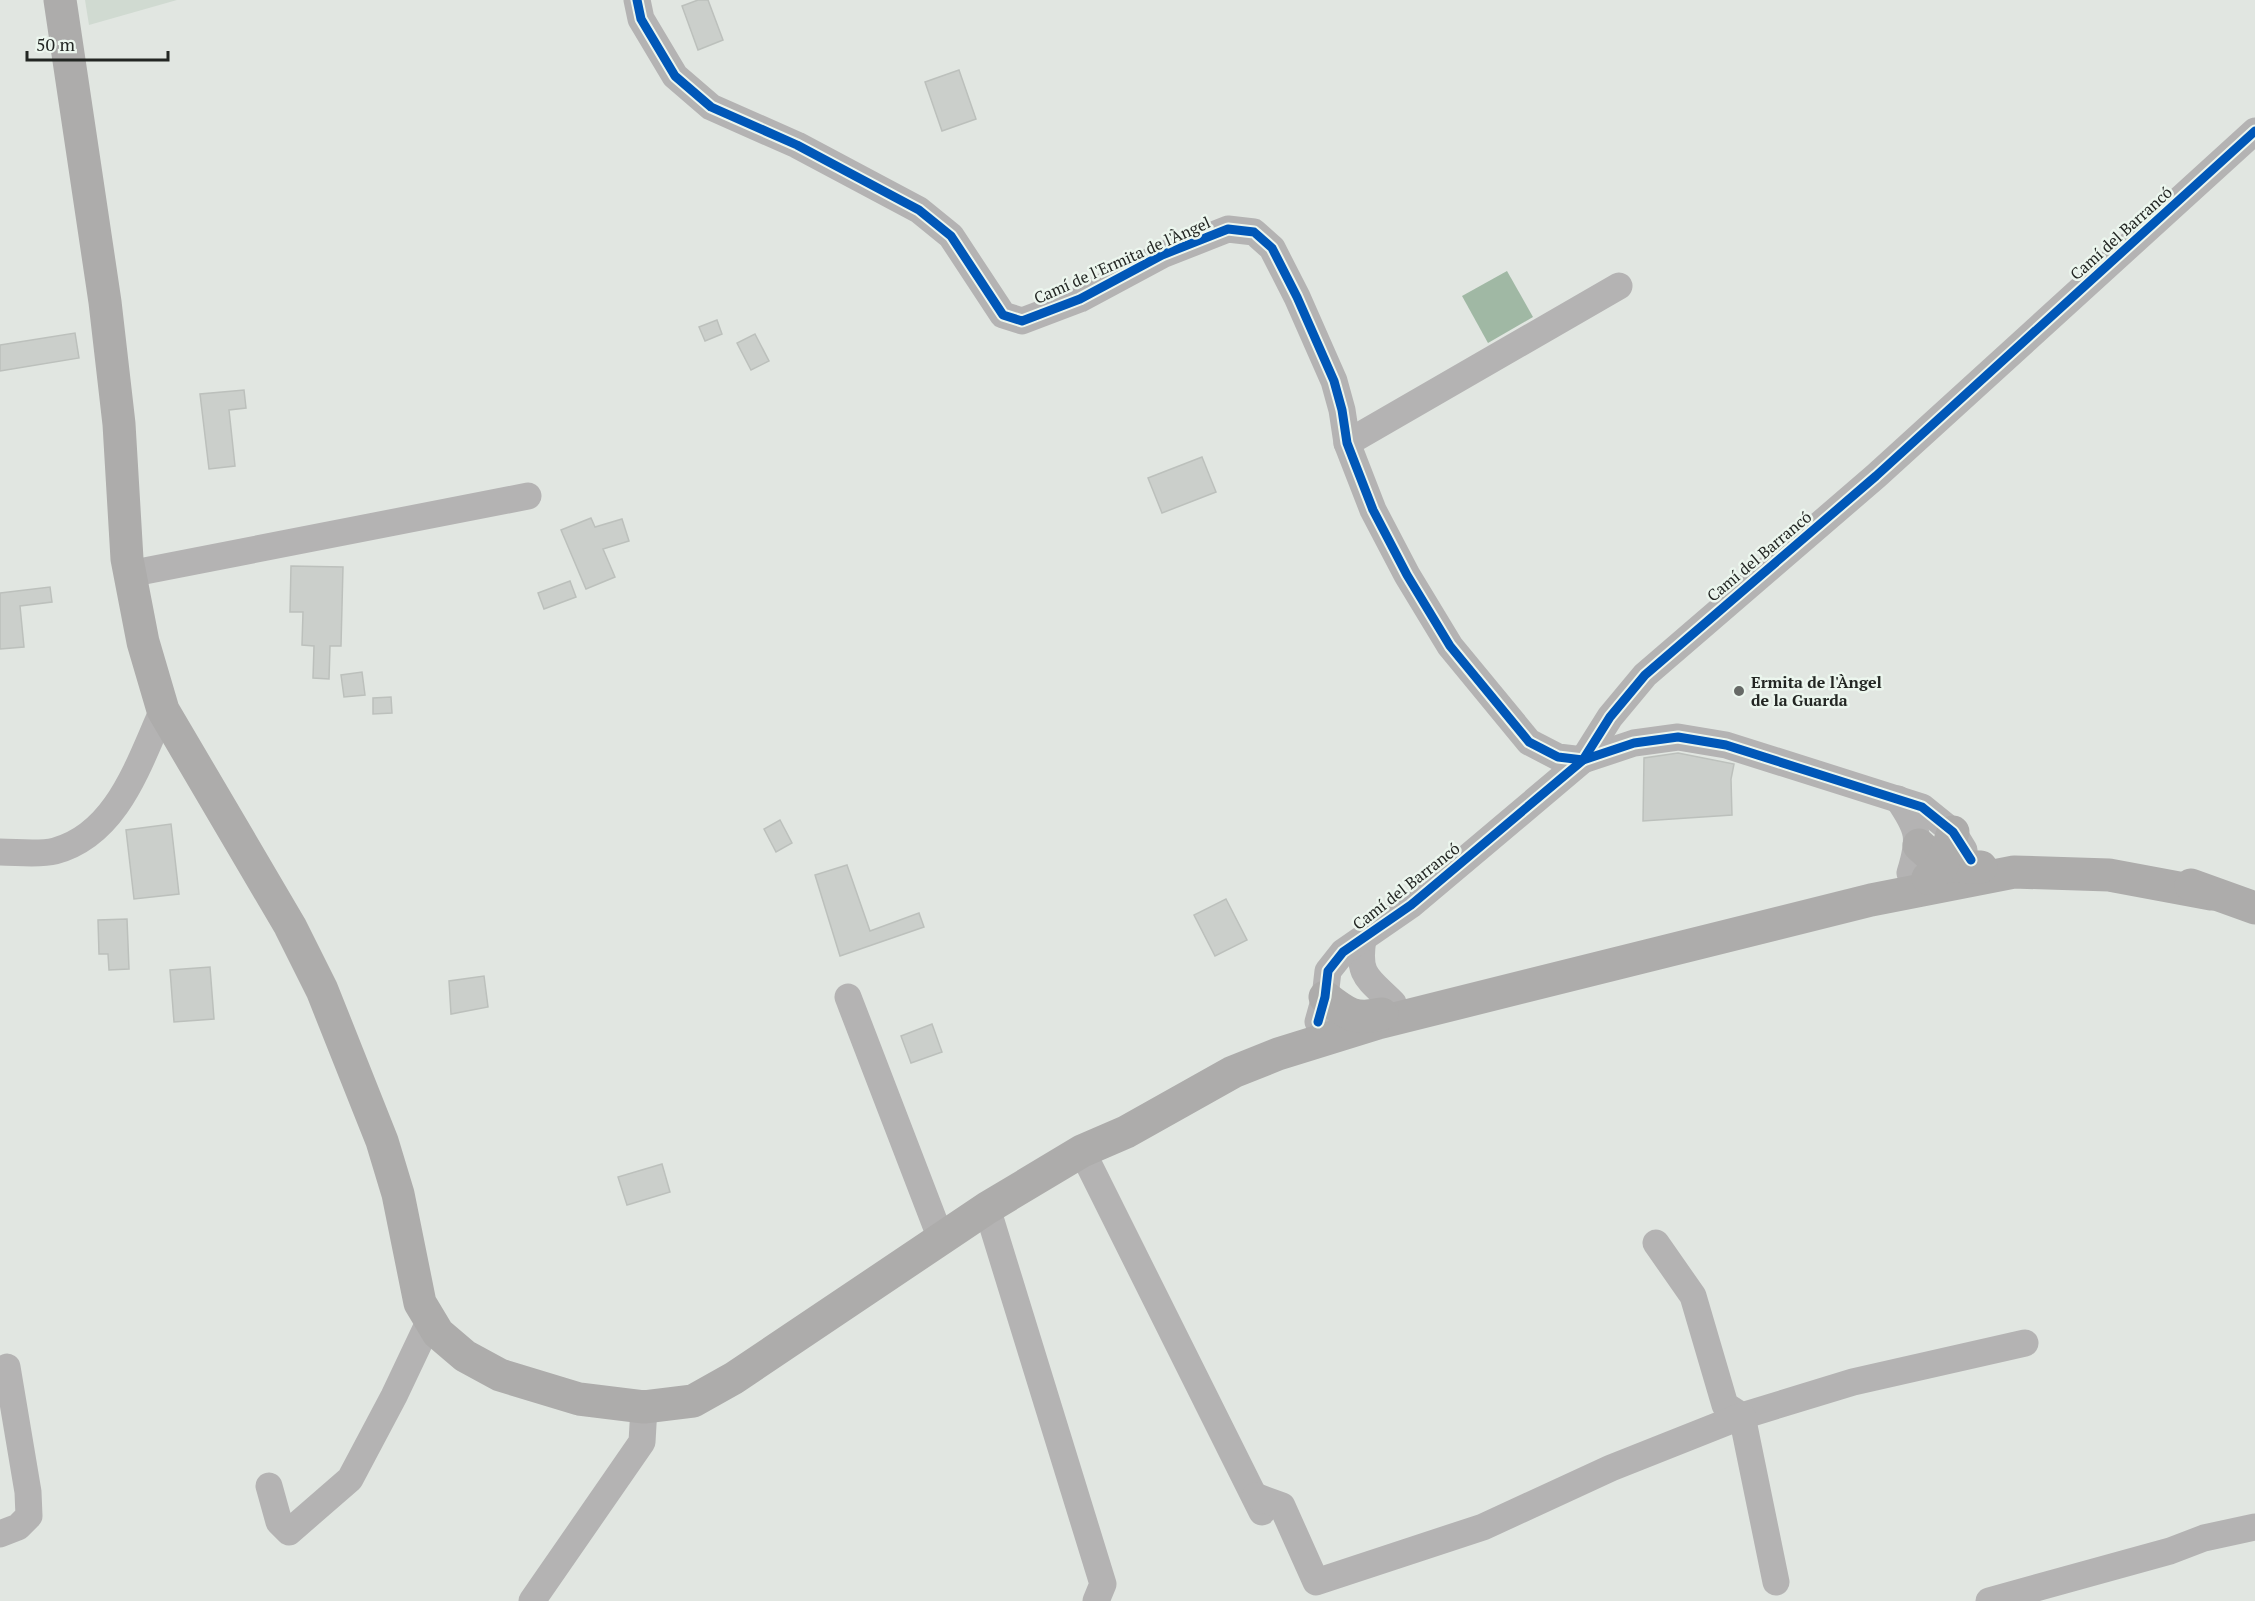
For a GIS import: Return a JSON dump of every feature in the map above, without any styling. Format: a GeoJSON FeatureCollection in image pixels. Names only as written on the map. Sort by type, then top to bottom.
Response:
{"type":"FeatureCollection","features":[{"type":"Feature","properties":{"kind":"main road"},"geometry":{"type":"LineString","coordinates":[[60,0],[105,302],[119,424],[129,574],[143,642],[163,710],[290,926],[322,990],[382,1141],[398,1194],[420,1303],[438,1333],[465,1356],[500,1375],[579,1399],[644,1407],[693,1401],[734,1378],[987,1208],[1082,1151],[1126,1132],[1233,1072],[1378,1023],[1871,900],[2014,872],[2109,875],[2211,894],[2255,908]]}},
{"type":"Feature","properties":{"kind":"main road"},"geometry":{"type":"LineString","coordinates":[[1871,900],[1896,887],[1927,879],[1953,832]]}},
{"type":"Feature","properties":{"kind":"main road"},"geometry":{"type":"LineString","coordinates":[[1082,1151],[1120,1119],[1205,1068],[1336,1008],[1393,1002],[1936,861],[2043,853],[2105,858],[2172,876],[2211,894]]}},
{"type":"Feature","properties":{"kind":"main road"},"geometry":{"type":"LineString","coordinates":[[1936,861],[1971,868],[2021,861],[2077,862],[2109,875]]}},
{"type":"Feature","properties":{"kind":"main road"},"geometry":{"type":"LineString","coordinates":[[1336,1008],[1363,1018],[1526,979],[1543,982]]}},
{"type":"Feature","properties":{"kind":"main road"},"geometry":{"type":"LineString","coordinates":[[1263,1060],[1281,1043],[1332,1027],[1336,1008]]}},
{"type":"Feature","properties":{"kind":"street","name":"Camí de l'Ermita de l'Àngel"},"geometry":{"type":"LineString","coordinates":[[641,2],[641,19],[675,76],[711,107],[808,151],[919,210],[951,236],[1003,315],[1022,321],[1080,299],[1162,255],[1228,230],[1254,232],[1272,248],[1320,350],[1342,411],[1347,443],[1373,510],[1407,575],[1450,646],[1529,742],[1558,757],[1583,760]]}},
{"type":"Feature","properties":{"kind":"street","name":"Camí del Barrancó"},"geometry":{"type":"LineString","coordinates":[[1336,1008],[1328,971],[1343,952],[1361,950],[1583,760],[1610,717],[1645,675],[1876,476],[2255,131]]}},
{"type":"Feature","properties":{"kind":"street"},"geometry":{"type":"LineString","coordinates":[[1347,443],[1619,286]]}},
{"type":"Feature","properties":{"kind":"street"},"geometry":{"type":"LineString","coordinates":[[129,574],[528,496]]}},
{"type":"Feature","properties":{"kind":"street"},"geometry":{"type":"LineString","coordinates":[[0,852],[55,851],[92,834],[124,795],[163,710]]}},
{"type":"Feature","properties":{"kind":"street"},"geometry":{"type":"LineString","coordinates":[[1583,760],[1634,742],[1678,737],[1726,745],[1922,807],[1953,832]]}},
{"type":"Feature","properties":{"kind":"street"},"geometry":{"type":"LineString","coordinates":[[1899,799],[1936,861]]}},
{"type":"Feature","properties":{"kind":"street"},"geometry":{"type":"LineString","coordinates":[[1361,950],[1365,975],[1393,1002]]}},
{"type":"Feature","properties":{"kind":"street"},"geometry":{"type":"LineString","coordinates":[[848,997],[941,1239]]}},
{"type":"Feature","properties":{"kind":"street"},"geometry":{"type":"LineString","coordinates":[[1082,1151],[1258,1504],[1282,1506],[1316,1582],[1483,1527],[1611,1468],[1742,1416],[1853,1382],[2025,1343]]}},
{"type":"Feature","properties":{"kind":"street"},"geometry":{"type":"LineString","coordinates":[[987,1208],[1103,1584],[1096,1601]]}},
{"type":"Feature","properties":{"kind":"street"},"geometry":{"type":"LineString","coordinates":[[1656,1243],[1693,1296],[1725,1405],[1742,1416],[1776,1582]]}},
{"type":"Feature","properties":{"kind":"street"},"geometry":{"type":"LineString","coordinates":[[269,1486],[279,1522],[289,1532],[350,1479],[394,1396],[430,1320]]}},
{"type":"Feature","properties":{"kind":"street"},"geometry":{"type":"LineString","coordinates":[[0,1534],[18,1527],[29,1516],[28,1492],[8,1367]]}},
{"type":"Feature","properties":{"kind":"street"},"geometry":{"type":"LineString","coordinates":[[532,1601],[642,1442],[644,1407]]}},
{"type":"Feature","properties":{"kind":"street"},"geometry":{"type":"LineString","coordinates":[[1989,1601],[2170,1551],[2204,1538],[2255,1527]]}},
{"type":"Feature","properties":{"kind":"shaded area"},"geometry":{"type":"Polygon","coordinates":[[[85,0],[177,0],[89,25],[85,0]]]}},
{"type":"Feature","properties":{"kind":"shaded area"},"geometry":{"type":"Polygon","coordinates":[[[1507,271],[1533,317],[1488,343],[1462,296],[1507,271]]]}},
{"type":"Feature","properties":{"kind":"building"},"geometry":{"type":"Polygon","coordinates":[[[698,0],[708,0],[723,40],[698,50],[682,6],[698,0]]]}},
{"type":"Feature","properties":{"kind":"building"},"geometry":{"type":"Polygon","coordinates":[[[959,70],[976,119],[942,131],[925,82],[959,70]]]}},
{"type":"Feature","properties":{"kind":"building"},"geometry":{"type":"Polygon","coordinates":[[[717,320],[722,334],[705,341],[699,327],[717,320]]]}},
{"type":"Feature","properties":{"kind":"building"},"geometry":{"type":"Polygon","coordinates":[[[75,333],[79,358],[0,371],[0,345],[75,333]]]}},
{"type":"Feature","properties":{"kind":"building"},"geometry":{"type":"Polygon","coordinates":[[[755,334],[769,361],[751,370],[737,343],[755,334]]]}},
{"type":"Feature","properties":{"kind":"building"},"geometry":{"type":"Polygon","coordinates":[[[244,390],[246,408],[229,410],[235,466],[209,469],[200,394],[244,390]]]}},
{"type":"Feature","properties":{"kind":"building"},"geometry":{"type":"Polygon","coordinates":[[[1202,457],[1216,492],[1162,513],[1148,478],[1202,457]]]}},
{"type":"Feature","properties":{"kind":"building"},"geometry":{"type":"Polygon","coordinates":[[[591,518],[595,527],[622,519],[629,541],[603,549],[615,577],[586,589],[561,530],[591,518]]]}},
{"type":"Feature","properties":{"kind":"building"},"geometry":{"type":"Polygon","coordinates":[[[291,566],[343,567],[341,646],[330,646],[329,679],[313,678],[314,646],[302,645],[303,612],[290,612],[291,566]]]}},
{"type":"Feature","properties":{"kind":"building"},"geometry":{"type":"Polygon","coordinates":[[[570,581],[576,597],[544,609],[538,593],[570,581]]]}},
{"type":"Feature","properties":{"kind":"building"},"geometry":{"type":"Polygon","coordinates":[[[50,587],[52,602],[20,606],[24,647],[0,649],[0,593],[50,587]]]}},
{"type":"Feature","properties":{"kind":"building"},"geometry":{"type":"Polygon","coordinates":[[[362,672],[365,695],[344,697],[341,675],[362,672]]]}},
{"type":"Feature","properties":{"kind":"building"},"geometry":{"type":"Polygon","coordinates":[[[391,697],[392,713],[373,714],[373,698],[391,697]]]}},
{"type":"Feature","properties":{"kind":"building"},"geometry":{"type":"Polygon","coordinates":[[[1678,753],[1734,764],[1731,779],[1732,815],[1643,821],[1644,758],[1678,753]]]}},
{"type":"Feature","properties":{"kind":"building"},"geometry":{"type":"Polygon","coordinates":[[[780,820],[792,843],[776,852],[764,829],[780,820]]]}},
{"type":"Feature","properties":{"kind":"building"},"geometry":{"type":"Polygon","coordinates":[[[171,824],[179,894],[134,899],[126,830],[171,824]]]}},
{"type":"Feature","properties":{"kind":"building"},"geometry":{"type":"Polygon","coordinates":[[[847,865],[870,931],[919,913],[924,927],[840,956],[815,875],[847,865]]]}},
{"type":"Feature","properties":{"kind":"building"},"geometry":{"type":"Polygon","coordinates":[[[1226,899],[1247,940],[1215,956],[1194,915],[1226,899]]]}},
{"type":"Feature","properties":{"kind":"building"},"geometry":{"type":"Polygon","coordinates":[[[127,919],[129,969],[109,970],[108,954],[99,954],[98,920],[127,919]]]}},
{"type":"Feature","properties":{"kind":"building"},"geometry":{"type":"Polygon","coordinates":[[[210,967],[214,1019],[174,1022],[170,970],[210,967]]]}},
{"type":"Feature","properties":{"kind":"building"},"geometry":{"type":"Polygon","coordinates":[[[484,976],[488,1007],[451,1014],[449,981],[484,976]]]}},
{"type":"Feature","properties":{"kind":"building"},"geometry":{"type":"Polygon","coordinates":[[[932,1024],[942,1052],[911,1063],[901,1036],[932,1024]]]}},
{"type":"Feature","properties":{"kind":"building"},"geometry":{"type":"Polygon","coordinates":[[[662,1164],[670,1192],[627,1205],[618,1177],[662,1164]]]}},
{"type":"Feature","properties":{"kind":"cycle path"},"geometry":{"type":"LineString","coordinates":[[637,0],[641,19],[675,76],[711,107],[797,145],[919,210],[951,236],[1003,315],[1022,321],[1080,299],[1162,255],[1228,229],[1254,232],[1272,248],[1297,297],[1334,381],[1342,410],[1347,443],[1373,510],[1407,575],[1450,646],[1529,742],[1558,757],[1583,760],[1634,743],[1678,737],[1726,745],[1922,807],[1953,832],[1971,860]]}},
{"type":"Feature","properties":{"kind":"cycle path"},"geometry":{"type":"LineString","coordinates":[[1318,1022],[1325,997],[1328,971],[1343,952],[1411,905],[1583,760],[1610,717],[1645,675],[1876,476],[2255,131]]}},
{"type":"Feature","properties":{"kind":"place","name":"Ermita de l'Àngel de la Guarda"},"geometry":{"type":"Point","coordinates":[1739,691]}}]}
